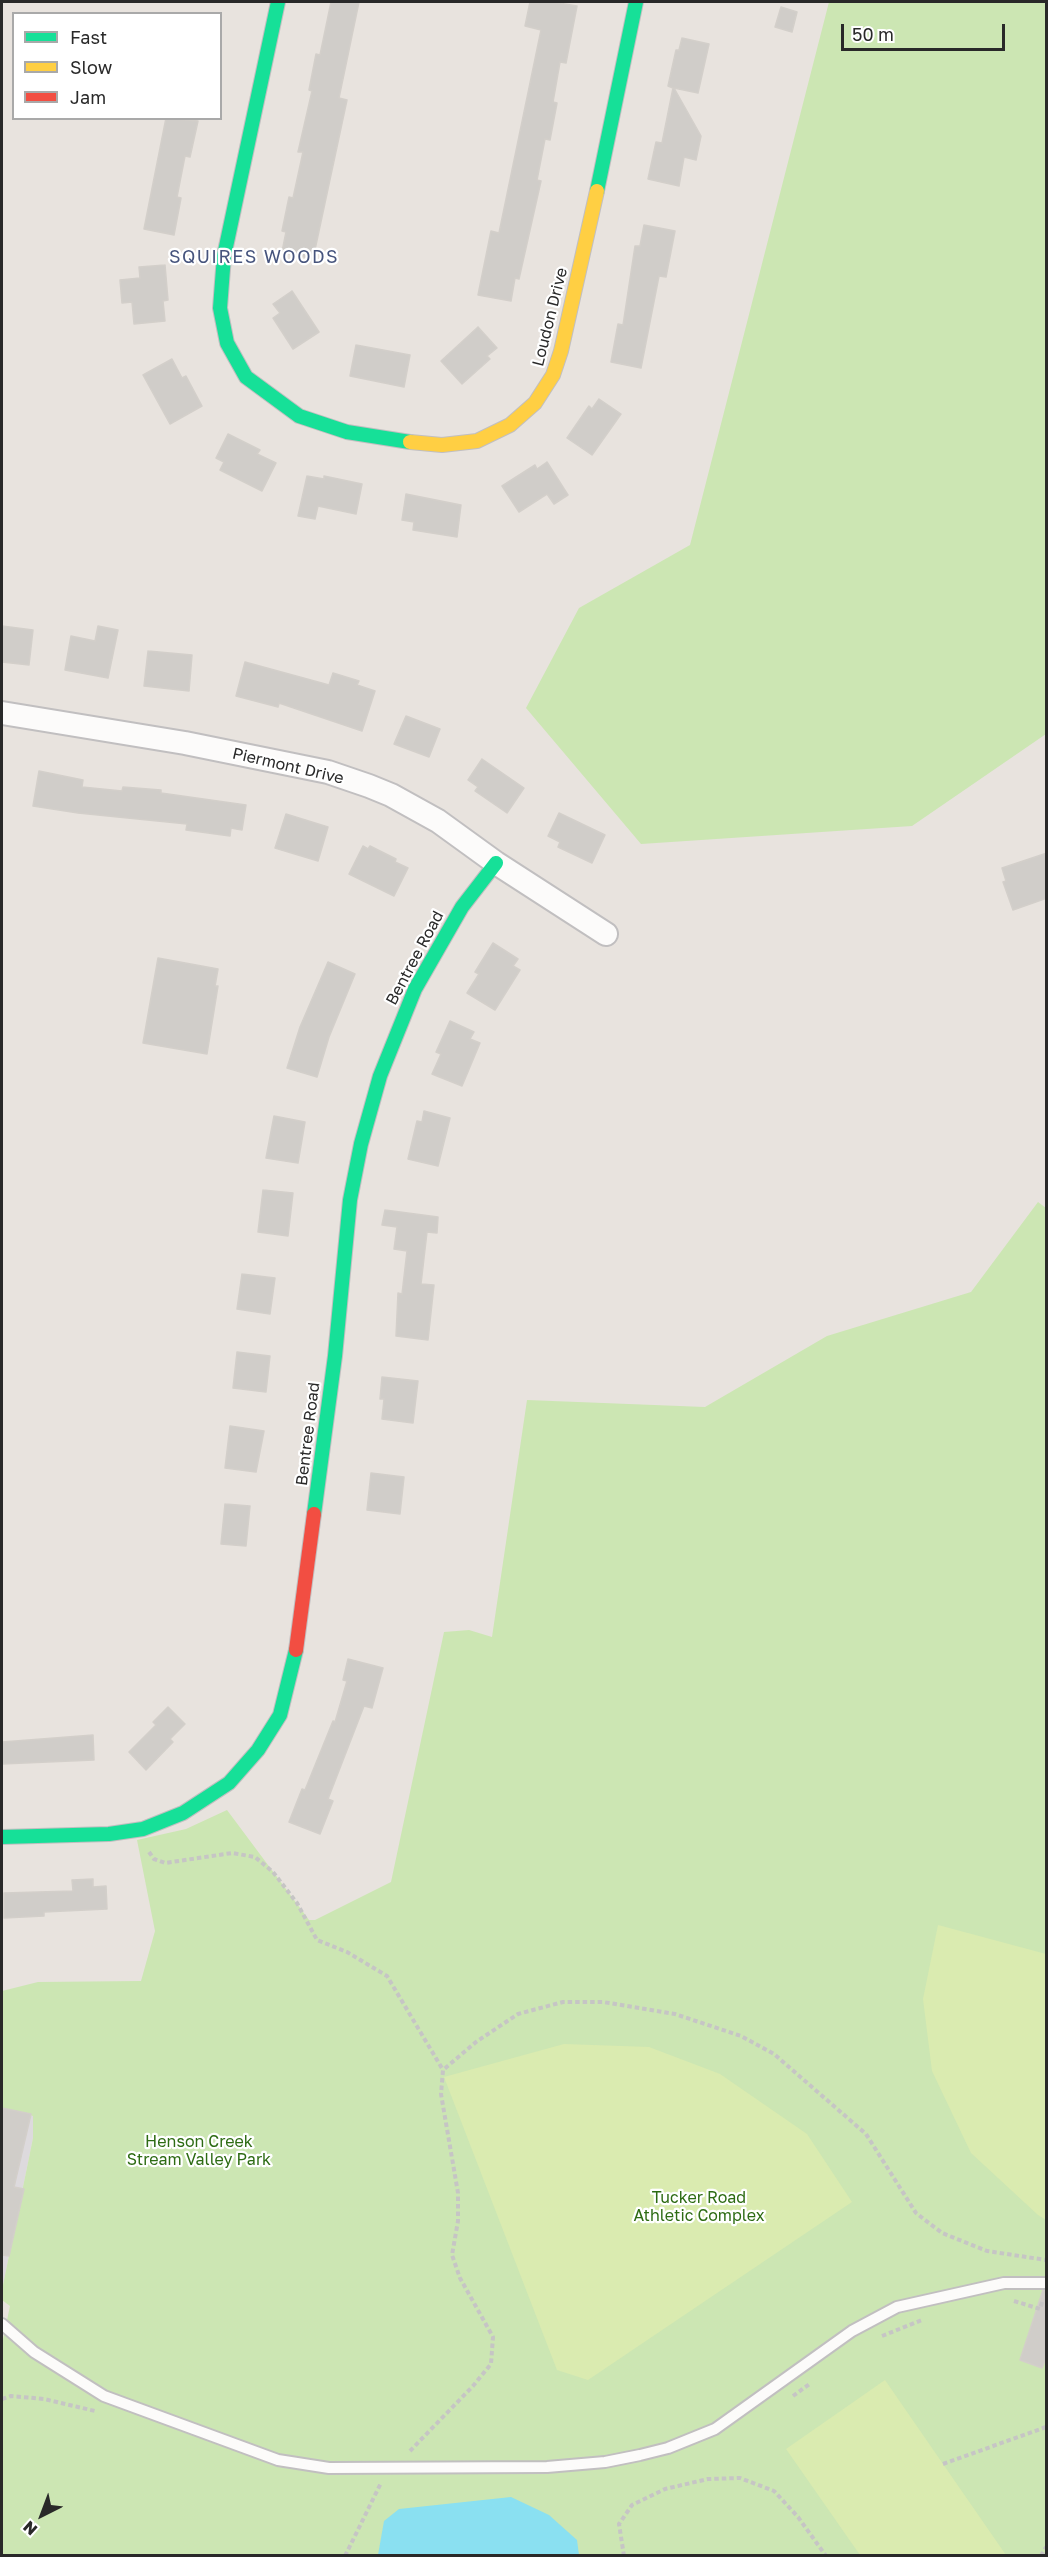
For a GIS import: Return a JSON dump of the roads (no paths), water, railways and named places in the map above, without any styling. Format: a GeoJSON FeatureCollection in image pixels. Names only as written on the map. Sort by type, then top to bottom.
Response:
{"type":"FeatureCollection","features":[{"type":"Feature","properties":{"kind":"street","name":"Loudon Drive"},"geometry":{"type":"LineString","coordinates":[[278,2],[224,256],[220,308],[227,344],[246,377],[299,416],[322,426],[347,432],[404,442],[442,445],[477,441],[510,425],[535,403],[553,375],[561,351],[586,239],[636,2]]}},
{"type":"Feature","properties":{"kind":"street","name":"Piermont Drive"},"geometry":{"type":"LineString","coordinates":[[2,713],[185,743],[328,772],[391,795],[420,810],[496,863],[606,934]]}},
{"type":"Feature","properties":{"kind":"street","name":"Bentree Road"},"geometry":{"type":"LineString","coordinates":[[2,1837],[91,1836],[143,1828],[183,1813],[229,1783],[258,1750],[280,1715],[295,1658],[334,1356],[350,1200],[366,1123],[383,1067],[416,989],[462,907],[496,863]]}},
{"type":"Feature","properties":{"kind":"lane"},"geometry":{"type":"LineString","coordinates":[[2,2324],[34,2352],[104,2396],[180,2426],[301,2466],[395,2468],[576,2466],[668,2448],[714,2428],[816,2356],[880,2315],[897,2307],[1004,2283],[1047,2283]]}},
{"type":"Feature","properties":{"kind":"water"},"geometry":{"type":"Polygon","coordinates":[[[511,2497],[549,2515],[577,2540],[579,2555],[378,2555],[384,2521],[399,2509],[511,2497]]]}},
{"type":"Feature","properties":{"kind":"district","name":"SQUIRES WOODS"},"geometry":{"type":"Point","coordinates":[254,257]}},
{"type":"Feature","properties":{"kind":"park label","name":"Henson Creek Stream Valley Park"},"geometry":{"type":"Point","coordinates":[199,2151]}},
{"type":"Feature","properties":{"kind":"park label","name":"Tucker Road Athletic Complex"},"geometry":{"type":"Point","coordinates":[699,2207]}}]}
